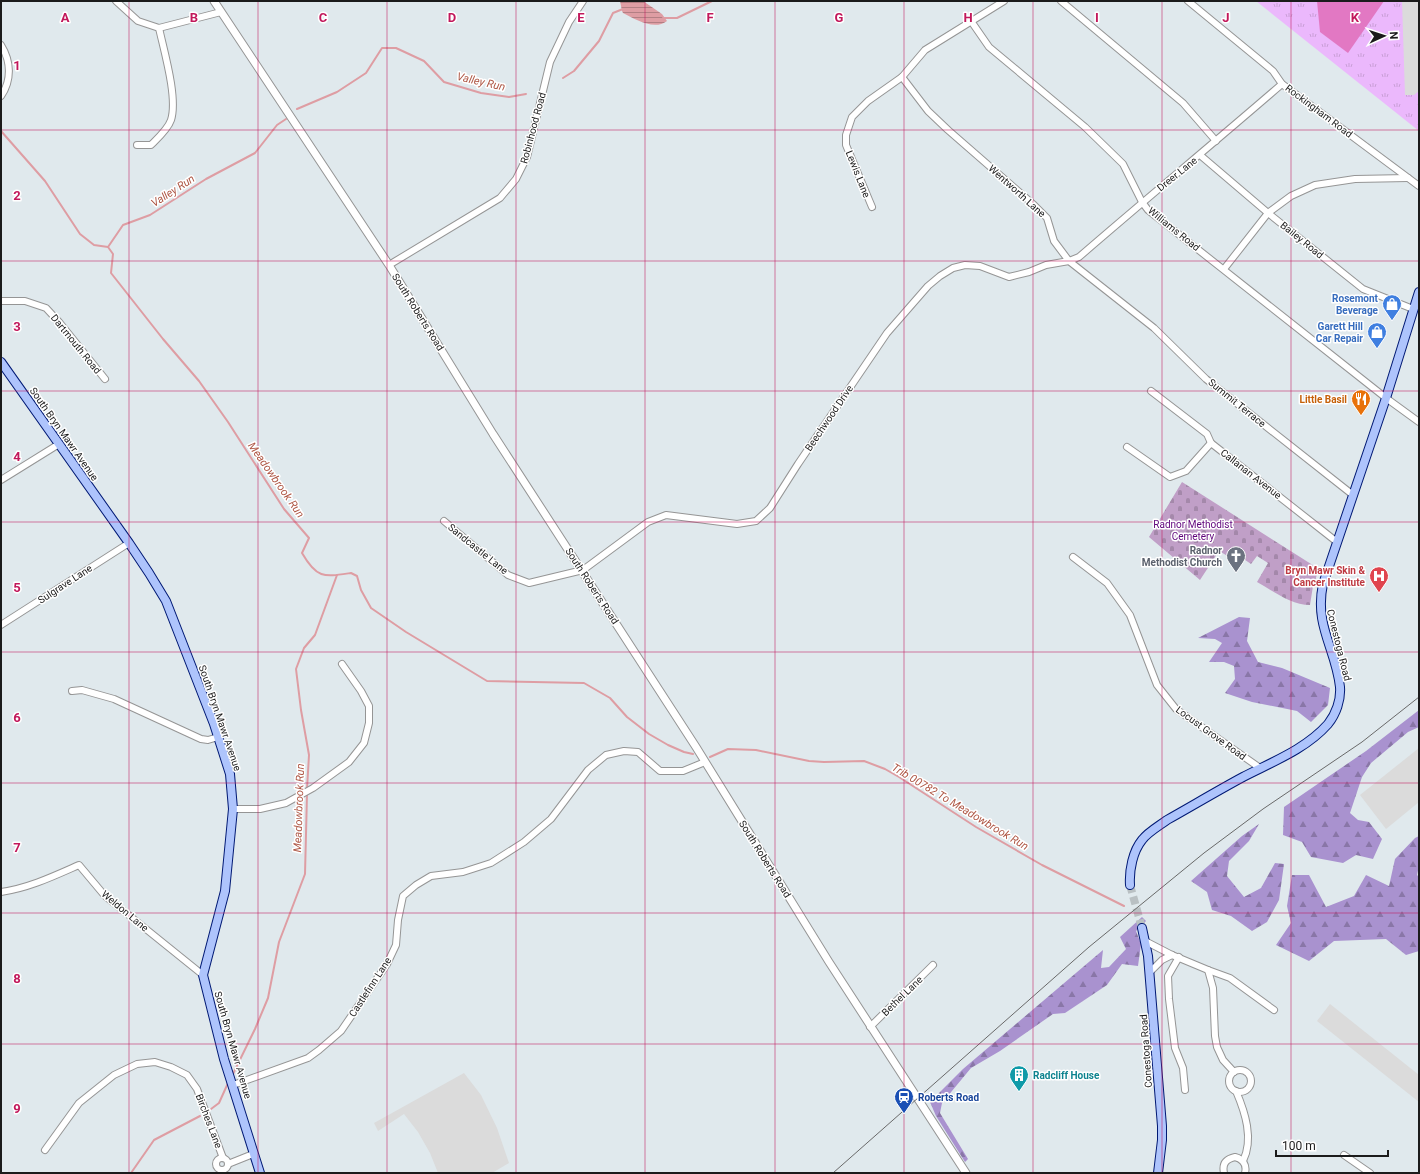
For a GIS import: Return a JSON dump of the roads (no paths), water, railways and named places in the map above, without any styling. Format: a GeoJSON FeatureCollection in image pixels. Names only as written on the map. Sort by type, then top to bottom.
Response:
{"type":"FeatureCollection","features":[{"type":"Feature","properties":{"kind":"main road","name":"Conestoga Road"},"geometry":{"type":"LineString","coordinates":[[1130,885],[1130,875],[1135,853],[1146,836],[1167,820],[1306,743],[1319,733],[1328,723],[1338,704],[1340,687],[1323,627],[1320,610],[1320,597],[1323,584],[1386,398],[1419,292]]}},
{"type":"Feature","properties":{"kind":"main road","name":"South Bryn Mawr Avenue"},"geometry":{"type":"LineString","coordinates":[[1,362],[129,543],[149,572],[166,601],[218,737],[230,774],[233,809],[225,891],[203,975],[224,1059],[260,1173]]}},
{"type":"Feature","properties":{"kind":"main road","name":"Conestoga Road"},"geometry":{"type":"LineString","coordinates":[[1142,928],[1150,972],[1162,1126],[1158,1173]]}},
{"type":"Feature","properties":{"kind":"street"},"geometry":{"type":"LineString","coordinates":[[116,1],[138,20],[159,28],[221,12]]}},
{"type":"Feature","properties":{"kind":"street","name":"South Roberts Road"},"geometry":{"type":"LineString","coordinates":[[214,1],[389,265],[493,434],[583,570],[705,762],[870,1027],[966,1173]]}},
{"type":"Feature","properties":{"kind":"street","name":"Robinhood Road"},"geometry":{"type":"LineString","coordinates":[[389,265],[500,198],[516,179],[527,157],[550,62],[569,22],[583,1]]}},
{"type":"Feature","properties":{"kind":"street","name":"Lewis Lane"},"geometry":{"type":"LineString","coordinates":[[872,207],[846,145],[846,135],[852,117],[868,100],[902,77],[925,50],[1004,1]]}},
{"type":"Feature","properties":{"kind":"street"},"geometry":{"type":"LineString","coordinates":[[1061,1],[1183,103],[1216,141]]}},
{"type":"Feature","properties":{"kind":"street","name":"Rockingham Road"},"geometry":{"type":"LineString","coordinates":[[1188,1],[1273,71],[1282,84],[1419,186]]}},
{"type":"Feature","properties":{"kind":"street","name":"Williams Road"},"geometry":{"type":"LineString","coordinates":[[971,21],[989,47],[1085,127],[1123,164],[1142,202],[1148,210],[1386,398],[1419,422]]}},
{"type":"Feature","properties":{"kind":"street"},"geometry":{"type":"LineString","coordinates":[[138,145],[152,145],[171,121],[174,98],[159,28]]}},
{"type":"Feature","properties":{"kind":"street"},"geometry":{"type":"LineString","coordinates":[[1,45],[7,58],[9,74],[8,84],[1,96]]}},
{"type":"Feature","properties":{"kind":"street","name":"Wentworth Lane"},"geometry":{"type":"LineString","coordinates":[[902,77],[928,111],[1047,218],[1054,241],[1069,262],[1126,306]]}},
{"type":"Feature","properties":{"kind":"street","name":"Dreer Lane"},"geometry":{"type":"LineString","coordinates":[[1069,262],[1079,257],[1282,84]]}},
{"type":"Feature","properties":{"kind":"street","name":"Bailey Road"},"geometry":{"type":"LineString","coordinates":[[1200,155],[1268,213],[1363,289],[1414,309]]}},
{"type":"Feature","properties":{"kind":"street"},"geometry":{"type":"LineString","coordinates":[[1224,269],[1268,213],[1291,196],[1315,185],[1355,179],[1408,178]]}},
{"type":"Feature","properties":{"kind":"street","name":"Beechwood Drive"},"geometry":{"type":"LineString","coordinates":[[583,570],[648,522],[666,516],[737,524],[756,521],[770,508],[814,440],[887,333],[928,286],[940,276],[953,268],[965,265],[980,266],[1009,277],[1029,272],[1046,265],[1069,262]]}},
{"type":"Feature","properties":{"kind":"street","name":"Dartmouth Road"},"geometry":{"type":"LineString","coordinates":[[1,301],[25,301],[46,308],[105,380]]}},
{"type":"Feature","properties":{"kind":"street","name":"Summit Terrace"},"geometry":{"type":"LineString","coordinates":[[1126,306],[1154,328],[1206,379],[1353,495]]}},
{"type":"Feature","properties":{"kind":"street"},"geometry":{"type":"LineString","coordinates":[[1151,391],[1207,434],[1211,443]]}},
{"type":"Feature","properties":{"kind":"street","name":"Callanan Avenue"},"geometry":{"type":"LineString","coordinates":[[1127,447],[1170,477],[1186,471],[1211,443],[1337,542]]}},
{"type":"Feature","properties":{"kind":"street"},"geometry":{"type":"LineString","coordinates":[[1,480],[59,444]]}},
{"type":"Feature","properties":{"kind":"street","name":"Sandcastle Lane"},"geometry":{"type":"LineString","coordinates":[[444,521],[508,575],[529,583],[583,570]]}},
{"type":"Feature","properties":{"kind":"street","name":"Sulgrave Lane"},"geometry":{"type":"LineString","coordinates":[[1,625],[129,543]]}},
{"type":"Feature","properties":{"kind":"street","name":"Locust Grove Road"},"geometry":{"type":"LineString","coordinates":[[1073,557],[1107,583],[1130,615],[1157,685],[1176,709],[1260,768]]}},
{"type":"Feature","properties":{"kind":"street"},"geometry":{"type":"LineString","coordinates":[[233,809],[260,809],[286,803],[313,788],[350,762],[364,743],[370,723],[369,706],[361,691],[342,664]]}},
{"type":"Feature","properties":{"kind":"street"},"geometry":{"type":"LineString","coordinates":[[72,690],[82,690],[114,699],[201,739],[208,740],[218,737]]}},
{"type":"Feature","properties":{"kind":"street","name":"Castlefinn Lane"},"geometry":{"type":"LineString","coordinates":[[232,1083],[308,1058],[341,1031],[387,964],[396,945],[398,920],[403,896],[416,885],[431,876],[463,872],[491,863],[524,842],[552,819],[588,770],[606,755],[624,751],[638,752],[660,771],[683,771],[705,762]]}},
{"type":"Feature","properties":{"kind":"street","name":"Weldon Lane"},"geometry":{"type":"LineString","coordinates":[[1,892],[46,880],[79,865],[104,896],[203,975]]}},
{"type":"Feature","properties":{"kind":"street"},"geometry":{"type":"LineString","coordinates":[[1145,941],[1172,955],[1230,978],[1274,1010]]}},
{"type":"Feature","properties":{"kind":"street"},"geometry":{"type":"LineString","coordinates":[[1150,972],[1162,960],[1172,955]]}},
{"type":"Feature","properties":{"kind":"street"},"geometry":{"type":"LineString","coordinates":[[1179,957],[1168,976],[1169,999],[1175,1048],[1183,1068],[1185,1090]]}},
{"type":"Feature","properties":{"kind":"street","name":"Bethel Lane"},"geometry":{"type":"LineString","coordinates":[[870,1027],[933,965]]}},
{"type":"Feature","properties":{"kind":"street"},"geometry":{"type":"LineString","coordinates":[[1208,970],[1212,988],[1217,1048],[1223,1060],[1234,1072]]}},
{"type":"Feature","properties":{"kind":"street","name":"Birches Lane"},"geometry":{"type":"LineString","coordinates":[[45,1150],[79,1104],[114,1075],[136,1064],[155,1062],[171,1066],[187,1075],[197,1089],[223,1158],[226,1159],[228,1168],[222,1170],[217,1168],[216,1165],[218,1160],[223,1158]]}},
{"type":"Feature","properties":{"kind":"street"},"geometry":{"type":"LineString","coordinates":[[1236,1091],[1244,1091],[1248,1089],[1252,1081],[1251,1076],[1244,1070],[1240,1069],[1234,1072],[1230,1076],[1229,1081],[1232,1089],[1236,1091],[1243,1107],[1247,1132],[1246,1154],[1242,1161]]}},
{"type":"Feature","properties":{"kind":"street"},"geometry":{"type":"LineString","coordinates":[[228,1168],[254,1154]]}},
{"type":"Feature","properties":{"kind":"street"},"geometry":{"type":"LineString","coordinates":[[1344,1155],[1370,1173]]}},
{"type":"Feature","properties":{"kind":"street"},"geometry":{"type":"LineString","coordinates":[[1224,1173],[1223,1168],[1227,1160],[1235,1157],[1242,1161],[1246,1169],[1245,1173]]}},
{"type":"Feature","properties":{"kind":"waterway","name":"Valley Run"},"geometry":{"type":"LineString","coordinates":[[663,18],[677,18],[712,1]]}},
{"type":"Feature","properties":{"kind":"waterway","name":"Valley Run"},"geometry":{"type":"LineString","coordinates":[[563,78],[574,71],[599,41],[613,13],[623,9]]}},
{"type":"Feature","properties":{"kind":"waterway","name":"Valley Run"},"geometry":{"type":"LineString","coordinates":[[297,109],[337,92],[366,73],[382,48],[396,48],[424,61],[444,82],[481,93],[509,97],[526,94]]}},
{"type":"Feature","properties":{"kind":"waterway","name":"Valley Run"},"geometry":{"type":"LineString","coordinates":[[108,247],[123,225],[150,215],[206,179],[255,153],[277,125],[286,119]]}},
{"type":"Feature","properties":{"kind":"waterway","name":"Meadowbrook Run"},"geometry":{"type":"LineString","coordinates":[[1,131],[45,181],[80,234],[94,245],[108,247],[113,254],[111,273],[163,339],[199,381],[228,422],[284,509],[309,538],[302,553],[312,568],[322,574],[334,575],[351,573],[357,576],[361,590],[371,608],[406,632],[487,681],[584,683],[610,698],[627,717],[649,734],[668,745],[693,754]]}},
{"type":"Feature","properties":{"kind":"waterway","name":"Meadowbrook Run"},"geometry":{"type":"LineString","coordinates":[[307,789],[309,755],[296,669],[304,648],[315,635],[337,575]]}},
{"type":"Feature","properties":{"kind":"waterway","name":"Trib 00782 To Meadowbrook Run"},"geometry":{"type":"LineString","coordinates":[[710,757],[728,749],[756,750],[809,761],[864,761],[885,769],[899,777],[976,827],[1042,865],[1124,906]]}},
{"type":"Feature","properties":{"kind":"waterway","name":"Meadowbrook Run"},"geometry":{"type":"LineString","coordinates":[[232,1076],[268,998],[279,942],[305,874],[307,794]]}},
{"type":"Feature","properties":{"kind":"waterway","name":"Meadowbrook Run"},"geometry":{"type":"LineString","coordinates":[[211,1109],[219,1103],[228,1083]]}},
{"type":"Feature","properties":{"kind":"waterway","name":"Meadowbrook Run"},"geometry":{"type":"LineString","coordinates":[[131,1173],[154,1140],[200,1116]]}},
{"type":"Feature","properties":{"kind":"tunnel"},"geometry":{"type":"LineString","coordinates":[[1130,885],[1142,928]]}},
{"type":"Feature","properties":{"kind":"tram line"},"geometry":{"type":"LineString","coordinates":[[833,1173],[1089,947],[1204,853],[1263,809],[1362,742],[1419,697]]}},
{"type":"Feature","properties":{"kind":"place","name":"Rosemont Beverage"},"geometry":{"type":"Point","coordinates":[1392,321]}},
{"type":"Feature","properties":{"kind":"place","name":"Garett Hill Car Repair"},"geometry":{"type":"Point","coordinates":[1377,349]}},
{"type":"Feature","properties":{"kind":"place","name":"Little Basil"},"geometry":{"type":"Point","coordinates":[1361,416]}},
{"type":"Feature","properties":{"kind":"place","name":"Radnor Methodist Church"},"geometry":{"type":"Point","coordinates":[1236,573]}},
{"type":"Feature","properties":{"kind":"place","name":"Bryn Mawr Skin & Cancer Institute"},"geometry":{"type":"Point","coordinates":[1379,593]}},
{"type":"Feature","properties":{"kind":"place","name":"Radcliff House"},"geometry":{"type":"Point","coordinates":[1019,1092]}},
{"type":"Feature","properties":{"kind":"place","name":"Roberts Road"},"geometry":{"type":"Point","coordinates":[904,1114]}},
{"type":"Feature","properties":{"kind":"park label","name":"Radnor Methodist Cemetery"},"geometry":{"type":"Point","coordinates":[1193,530]}}]}
